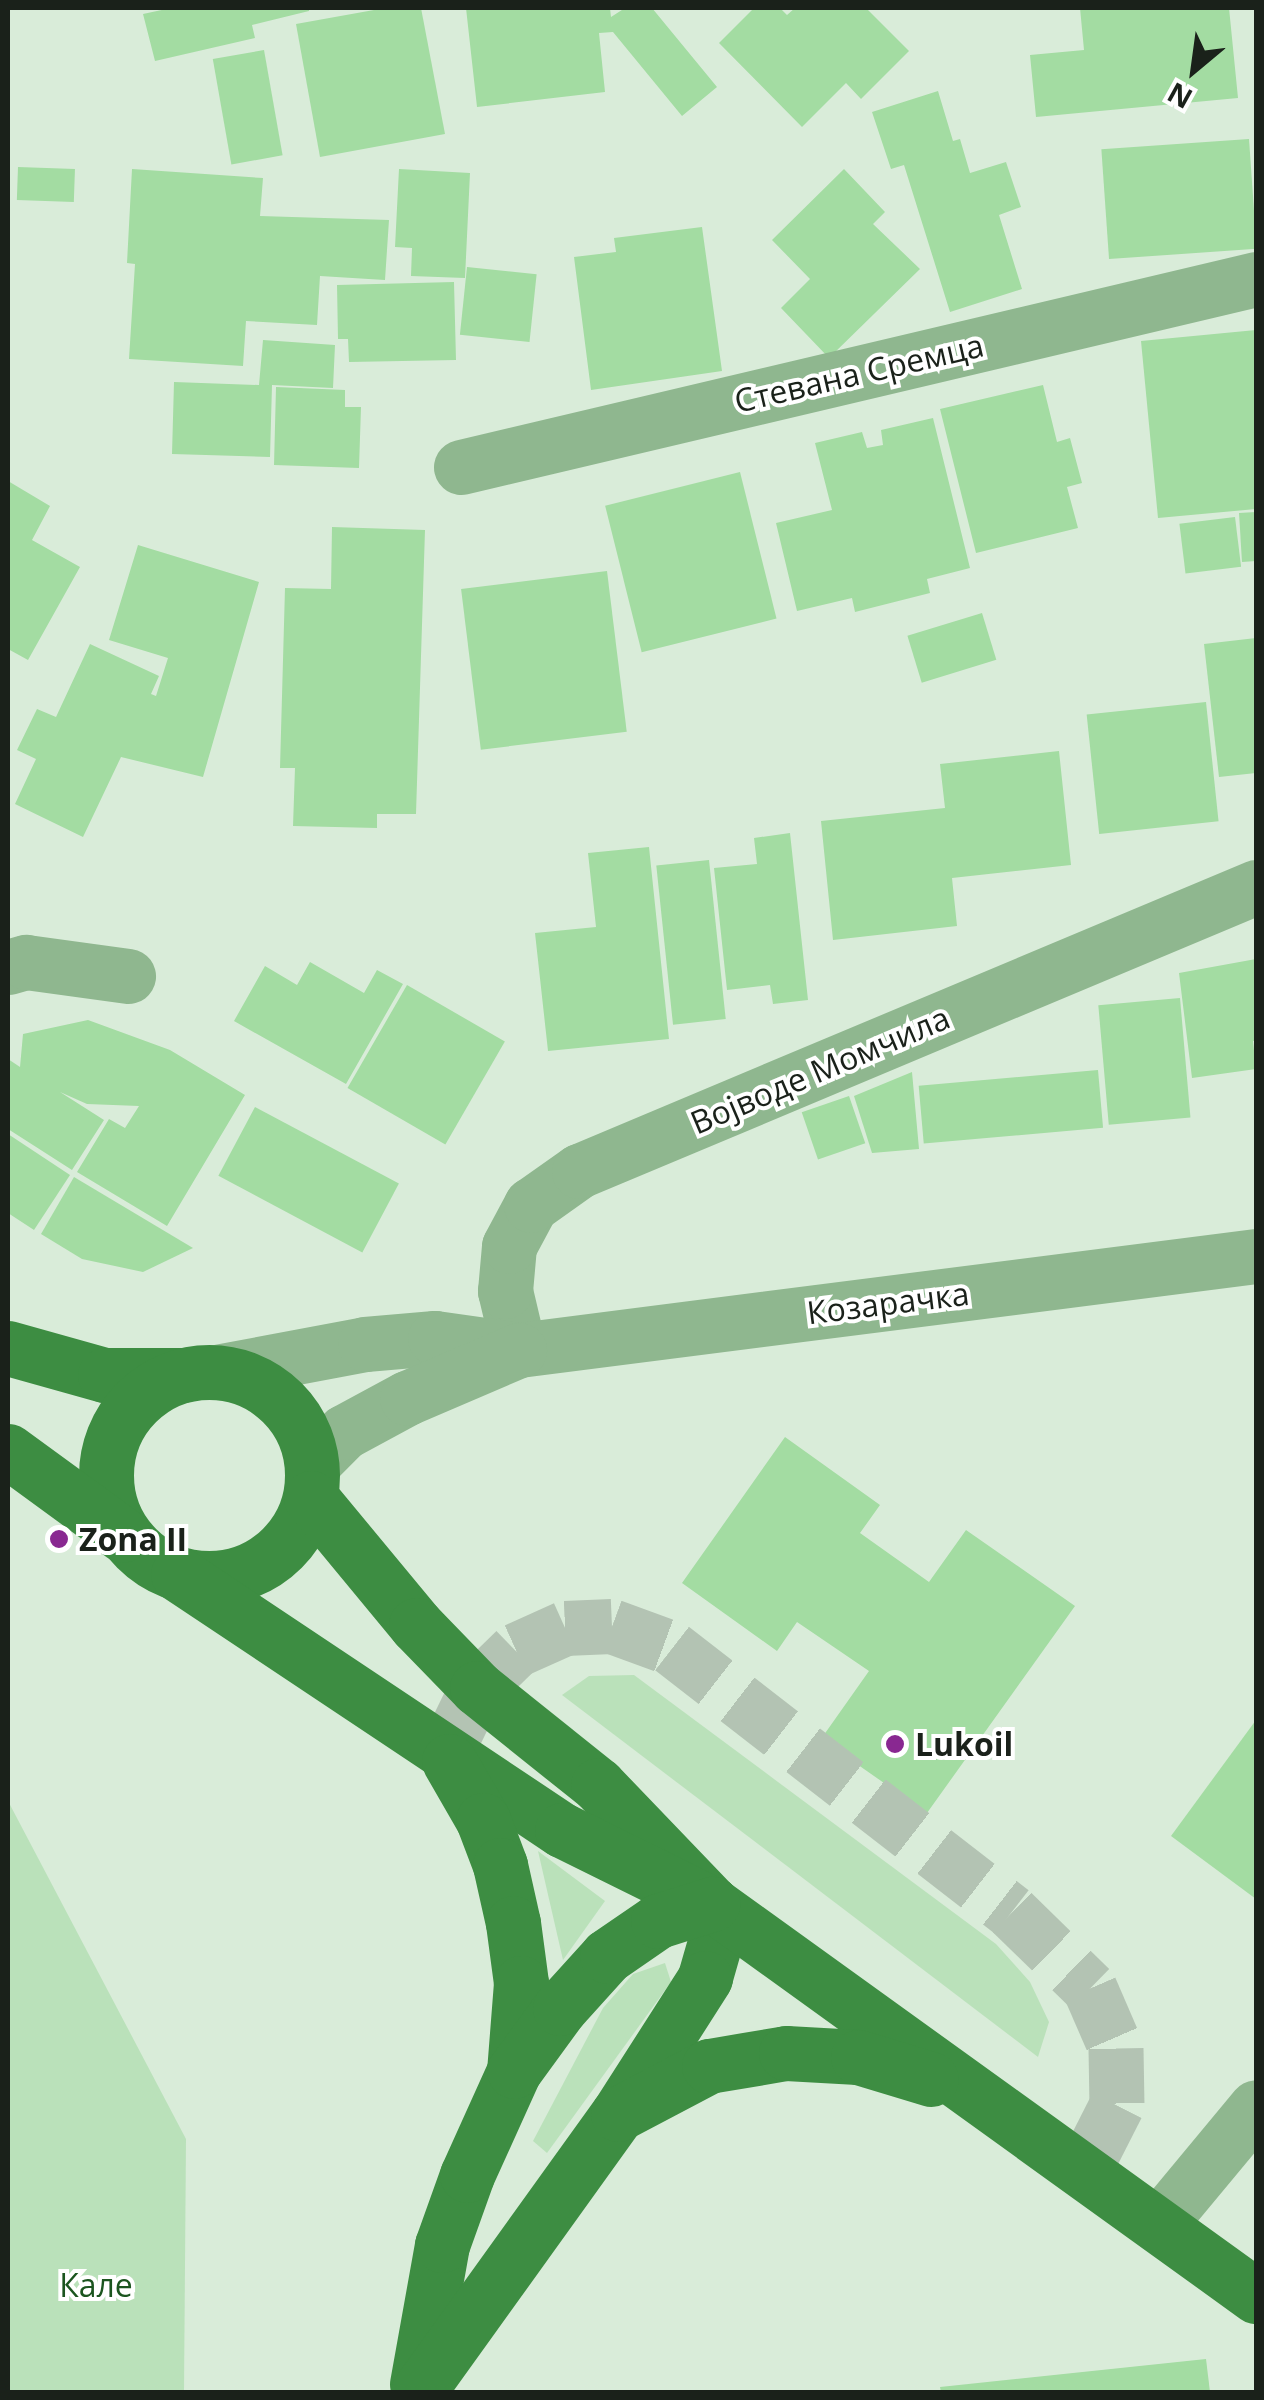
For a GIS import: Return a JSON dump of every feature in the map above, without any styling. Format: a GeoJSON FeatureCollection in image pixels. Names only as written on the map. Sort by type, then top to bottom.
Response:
{"type":"FeatureCollection","features":[{"type":"Feature","properties":{"kind":"main road"},"geometry":{"type":"LineString","coordinates":[[8,1348],[106,1375],[200,1374],[251,1380],[281,1400],[302,1428],[312,1480],[403,1611],[464,1676],[598,1785],[712,1904],[715,1942],[705,1978],[618,2114],[417,2392]]}},
{"type":"Feature","properties":{"kind":"main road"},"geometry":{"type":"LineString","coordinates":[[124,1535],[109,1504],[106,1471],[112,1438],[129,1410],[154,1386],[200,1374]]}},
{"type":"Feature","properties":{"kind":"main road"},"geometry":{"type":"LineString","coordinates":[[8,1451],[124,1535],[148,1558],[178,1574],[562,1830],[712,1904],[1256,2296]]}},
{"type":"Feature","properties":{"kind":"main road"},"geometry":{"type":"LineString","coordinates":[[178,1574],[212,1579],[246,1572],[275,1556],[298,1532],[312,1480]]}},
{"type":"Feature","properties":{"kind":"main road"},"geometry":{"type":"LineString","coordinates":[[445,1754],[483,1820],[500,1865],[513,1924],[521,1983],[514,2071]]}},
{"type":"Feature","properties":{"kind":"main road"},"geometry":{"type":"LineString","coordinates":[[417,2392],[442,2244],[466,2176],[514,2071],[560,2008],[607,1956],[658,1921],[712,1904]]}},
{"type":"Feature","properties":{"kind":"main road"},"geometry":{"type":"LineString","coordinates":[[618,2114],[709,2066],[786,2053],[858,2057],[972,2090]]}},
{"type":"Feature","properties":{"kind":"street","name":"Стевана Сремца"},"geometry":{"type":"LineString","coordinates":[[461,468],[1256,278]]}},
{"type":"Feature","properties":{"kind":"street","name":"Војводе Момчила"},"geometry":{"type":"LineString","coordinates":[[519,1350],[505,1291],[509,1246],[531,1204],[578,1171],[1256,887]]}},
{"type":"Feature","properties":{"kind":"street"},"geometry":{"type":"LineString","coordinates":[[8,967],[26,962],[128,976]]}},
{"type":"Feature","properties":{"kind":"street","name":"Козарачка"},"geometry":{"type":"LineString","coordinates":[[200,1374],[365,1344],[435,1338],[519,1350],[1256,1256]]}},
{"type":"Feature","properties":{"kind":"street","name":"Козарачка"},"geometry":{"type":"LineString","coordinates":[[312,1480],[344,1432],[407,1398],[519,1350]]}},
{"type":"Feature","properties":{"kind":"street"},"geometry":{"type":"LineString","coordinates":[[1158,2225],[1256,2107]]}},
{"type":"Feature","properties":{"kind":"green space"},"geometry":{"type":"Polygon","coordinates":[[[634,1675],[996,1944],[1030,1982],[1049,2022],[1038,2057],[562,1695],[589,1676],[634,1675]]]}},
{"type":"Feature","properties":{"kind":"green space","name":"Кале"},"geometry":{"type":"Polygon","coordinates":[[[8,1801],[186,2139],[184,2392],[8,2392],[8,1801]]]}},
{"type":"Feature","properties":{"kind":"green space"},"geometry":{"type":"Polygon","coordinates":[[[538,1851],[605,1901],[563,1960],[538,1851]]]}},
{"type":"Feature","properties":{"kind":"green space"},"geometry":{"type":"Polygon","coordinates":[[[665,1963],[671,1982],[547,2153],[533,2141],[603,2008],[633,1974],[665,1963]]]}},
{"type":"Feature","properties":{"kind":"building"},"geometry":{"type":"Polygon","coordinates":[[[171,8],[309,11],[252,25],[255,38],[155,61],[143,14],[171,8]]]}},
{"type":"Feature","properties":{"kind":"building"},"geometry":{"type":"Polygon","coordinates":[[[385,8],[421,8],[445,134],[320,157],[296,24],[385,8]]]}},
{"type":"Feature","properties":{"kind":"building"},"geometry":{"type":"Polygon","coordinates":[[[466,8],[610,8],[611,17],[625,8],[652,8],[717,87],[682,116],[613,32],[599,33],[605,92],[477,107],[466,8]]]}},
{"type":"Feature","properties":{"kind":"building"},"geometry":{"type":"Polygon","coordinates":[[[754,8],[780,8],[787,15],[795,8],[866,8],[909,51],[861,99],[846,83],[802,127],[719,43],[754,8]]]}},
{"type":"Feature","properties":{"kind":"building"},"geometry":{"type":"Polygon","coordinates":[[[1080,8],[1229,8],[1238,98],[1036,117],[1030,55],[1084,50],[1080,8]]]}},
{"type":"Feature","properties":{"kind":"building"},"geometry":{"type":"Polygon","coordinates":[[[264,50],[283,155],[231,164],[213,59],[264,50]]]}},
{"type":"Feature","properties":{"kind":"building"},"geometry":{"type":"Polygon","coordinates":[[[938,91],[953,141],[960,139],[970,173],[1006,162],[1021,207],[999,215],[1022,289],[950,312],[904,165],[891,169],[872,112],[938,91]]]}},
{"type":"Feature","properties":{"kind":"building"},"geometry":{"type":"Polygon","coordinates":[[[1249,139],[1256,249],[1109,259],[1101,149],[1249,139]]]}},
{"type":"Feature","properties":{"kind":"building"},"geometry":{"type":"Polygon","coordinates":[[[18,167],[75,169],[74,202],[17,200],[18,167]]]}},
{"type":"Feature","properties":{"kind":"building"},"geometry":{"type":"Polygon","coordinates":[[[132,169],[263,178],[260,216],[389,220],[385,280],[320,276],[317,325],[246,321],[243,366],[129,359],[135,264],[127,263],[132,169]]]}},
{"type":"Feature","properties":{"kind":"building"},"geometry":{"type":"Polygon","coordinates":[[[399,169],[470,173],[465,278],[411,276],[412,248],[395,247],[399,169]]]}},
{"type":"Feature","properties":{"kind":"building"},"geometry":{"type":"Polygon","coordinates":[[[844,169],[885,212],[873,224],[920,269],[829,358],[781,308],[810,279],[772,240],[844,169]]]}},
{"type":"Feature","properties":{"kind":"building"},"geometry":{"type":"Polygon","coordinates":[[[702,227],[722,371],[591,390],[574,257],[616,252],[614,238],[702,227]]]}},
{"type":"Feature","properties":{"kind":"building"},"geometry":{"type":"Polygon","coordinates":[[[467,267],[537,274],[530,342],[460,335],[467,267]]]}},
{"type":"Feature","properties":{"kind":"building"},"geometry":{"type":"Polygon","coordinates":[[[454,282],[456,360],[349,362],[348,339],[338,339],[337,285],[454,282]]]}},
{"type":"Feature","properties":{"kind":"building"},"geometry":{"type":"Polygon","coordinates":[[[1256,330],[1256,509],[1158,518],[1141,341],[1256,330]]]}},
{"type":"Feature","properties":{"kind":"building"},"geometry":{"type":"Polygon","coordinates":[[[263,340],[335,345],[333,388],[272,385],[270,457],[172,454],[174,382],[259,385],[263,340]]]}},
{"type":"Feature","properties":{"kind":"building"},"geometry":{"type":"Polygon","coordinates":[[[1043,385],[1057,442],[1070,438],[1082,483],[1067,487],[1078,528],[976,553],[940,409],[1043,385]]]}},
{"type":"Feature","properties":{"kind":"building"},"geometry":{"type":"Polygon","coordinates":[[[276,387],[345,390],[345,407],[361,407],[359,468],[274,465],[276,387]]]}},
{"type":"Feature","properties":{"kind":"building"},"geometry":{"type":"Polygon","coordinates":[[[933,418],[970,568],[927,579],[930,593],[855,612],[852,598],[797,611],[776,523],[832,510],[815,443],[862,432],[867,448],[883,445],[881,430],[933,418]]]}},
{"type":"Feature","properties":{"kind":"building"},"geometry":{"type":"Polygon","coordinates":[[[740,472],[777,619],[642,652],[605,506],[740,472]]]}},
{"type":"Feature","properties":{"kind":"building"},"geometry":{"type":"Polygon","coordinates":[[[8,481],[50,506],[32,540],[80,567],[28,660],[8,649],[8,481]]]}},
{"type":"Feature","properties":{"kind":"building"},"geometry":{"type":"Polygon","coordinates":[[[1256,512],[1256,561],[1242,562],[1239,513],[1256,512]]]}},
{"type":"Feature","properties":{"kind":"building"},"geometry":{"type":"Polygon","coordinates":[[[1235,517],[1241,567],[1186,573],[1179,524],[1235,517]]]}},
{"type":"Feature","properties":{"kind":"building"},"geometry":{"type":"Polygon","coordinates":[[[332,527],[425,530],[416,814],[377,814],[377,828],[293,826],[295,768],[280,768],[285,588],[331,589],[332,527]]]}},
{"type":"Feature","properties":{"kind":"building"},"geometry":{"type":"Polygon","coordinates":[[[138,545],[259,582],[203,777],[121,757],[83,837],[15,804],[36,759],[17,750],[37,709],[56,717],[90,644],[159,676],[151,694],[156,696],[168,658],[109,640],[138,545]]]}},
{"type":"Feature","properties":{"kind":"building"},"geometry":{"type":"Polygon","coordinates":[[[607,571],[627,732],[481,750],[461,589],[607,571]]]}},
{"type":"Feature","properties":{"kind":"building"},"geometry":{"type":"Polygon","coordinates":[[[982,613],[996,660],[922,683],[907,636],[982,613]]]}},
{"type":"Feature","properties":{"kind":"building"},"geometry":{"type":"Polygon","coordinates":[[[1256,638],[1256,773],[1219,777],[1204,644],[1256,638]]]}},
{"type":"Feature","properties":{"kind":"building"},"geometry":{"type":"Polygon","coordinates":[[[1206,702],[1219,821],[1099,834],[1087,715],[1206,702]]]}},
{"type":"Feature","properties":{"kind":"building"},"geometry":{"type":"Polygon","coordinates":[[[1059,751],[1071,865],[952,878],[957,926],[833,940],[821,821],[945,808],[940,764],[1059,751]]]}},
{"type":"Feature","properties":{"kind":"building"},"geometry":{"type":"Polygon","coordinates":[[[790,833],[808,1000],[773,1004],[770,985],[727,990],[714,868],[757,864],[754,838],[790,833]]]}},
{"type":"Feature","properties":{"kind":"building"},"geometry":{"type":"Polygon","coordinates":[[[649,847],[669,1039],[548,1051],[535,933],[596,927],[588,853],[649,847]]]}},
{"type":"Feature","properties":{"kind":"building"},"geometry":{"type":"Polygon","coordinates":[[[709,860],[726,1019],[673,1025],[656,866],[709,860]]]}},
{"type":"Feature","properties":{"kind":"building"},"geometry":{"type":"Polygon","coordinates":[[[1256,959],[1256,1069],[1192,1078],[1179,973],[1256,959]]]}},
{"type":"Feature","properties":{"kind":"building"},"geometry":{"type":"Polygon","coordinates":[[[310,962],[364,993],[377,970],[403,984],[346,1084],[234,1021],[265,966],[297,985],[310,962]]]}},
{"type":"Feature","properties":{"kind":"building"},"geometry":{"type":"Polygon","coordinates":[[[407,985],[505,1042],[445,1145],[348,1088],[407,985]]]}},
{"type":"Feature","properties":{"kind":"building"},"geometry":{"type":"Polygon","coordinates":[[[1180,998],[1190,1118],[1109,1125],[1098,1005],[1180,998]]]}},
{"type":"Feature","properties":{"kind":"building"},"geometry":{"type":"Polygon","coordinates":[[[88,1020],[170,1050],[245,1095],[167,1226],[77,1172],[109,1119],[125,1128],[139,1106],[87,1104],[60,1092],[104,1120],[72,1170],[8,1129],[8,1059],[20,1067],[23,1034],[88,1020]]]}},
{"type":"Feature","properties":{"kind":"building"},"geometry":{"type":"Polygon","coordinates":[[[1098,1070],[1103,1128],[924,1143],[919,1086],[1098,1070]]]}},
{"type":"Feature","properties":{"kind":"building"},"geometry":{"type":"Polygon","coordinates":[[[912,1072],[919,1149],[872,1153],[854,1096],[912,1072]]]}},
{"type":"Feature","properties":{"kind":"building"},"geometry":{"type":"Polygon","coordinates":[[[849,1096],[865,1143],[818,1160],[802,1112],[849,1096]]]}},
{"type":"Feature","properties":{"kind":"building"},"geometry":{"type":"Polygon","coordinates":[[[255,1107],[399,1184],[362,1252],[218,1176],[255,1107]]]}},
{"type":"Feature","properties":{"kind":"building"},"geometry":{"type":"Polygon","coordinates":[[[8,1134],[70,1175],[34,1230],[8,1213],[8,1134]]]}},
{"type":"Feature","properties":{"kind":"building"},"geometry":{"type":"Polygon","coordinates":[[[74,1177],[193,1248],[143,1272],[82,1259],[41,1234],[74,1177]]]}},
{"type":"Feature","properties":{"kind":"building"},"geometry":{"type":"Polygon","coordinates":[[[785,1437],[880,1505],[860,1533],[929,1582],[966,1530],[1075,1606],[927,1813],[821,1739],[869,1671],[797,1622],[777,1651],[682,1583],[785,1437]]]}},
{"type":"Feature","properties":{"kind":"building"},"geometry":{"type":"Polygon","coordinates":[[[1256,1720],[1256,1899],[1171,1836],[1256,1720]]]}},
{"type":"Feature","properties":{"kind":"building"},"geometry":{"type":"Polygon","coordinates":[[[1206,2359],[1210,2392],[941,2392],[940,2387],[1206,2359]]]}},
{"type":"Feature","properties":{"kind":"tunnel"},"geometry":{"type":"LineString","coordinates":[[445,1754],[477,1688],[516,1650],[565,1628],[612,1626],[672,1648],[1012,1912],[1090,1988],[1116,2048],[1117,2105],[1083,2172]]}},
{"type":"Feature","properties":{"kind":"place","name":"Zona II"},"geometry":{"type":"Point","coordinates":[59,1539]}},
{"type":"Feature","properties":{"kind":"place","name":"Lukoil"},"geometry":{"type":"Point","coordinates":[895,1744]}}]}
